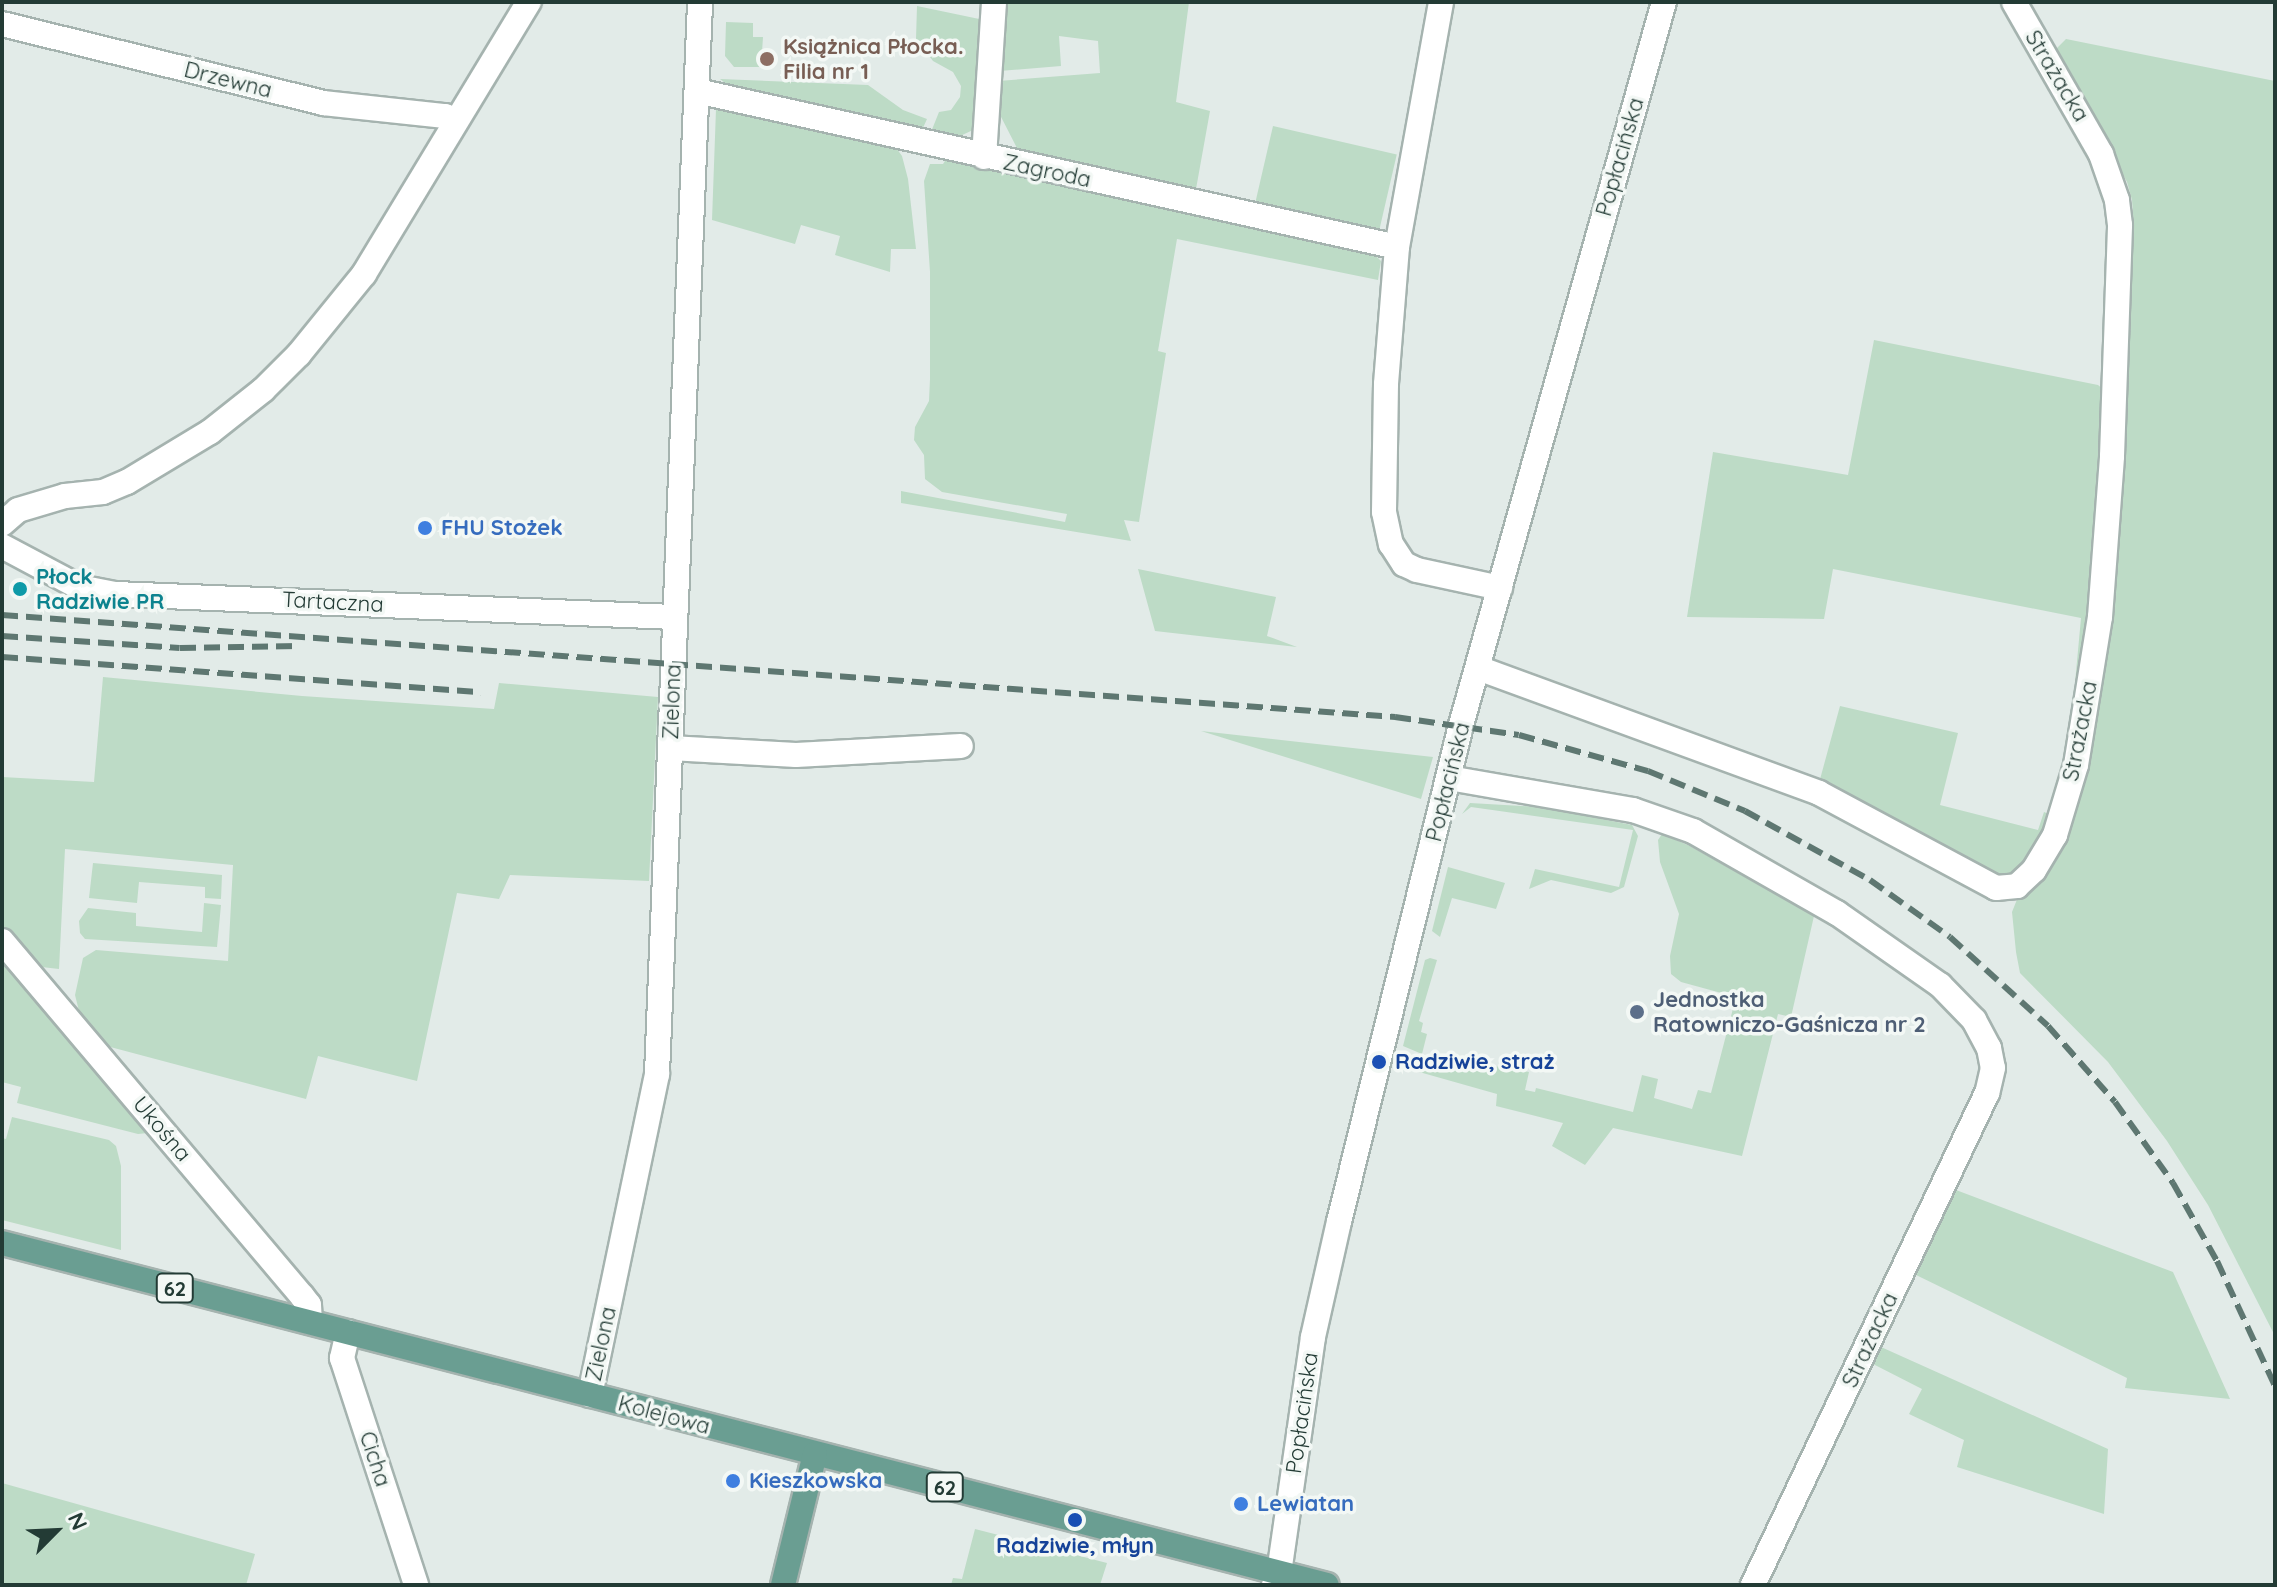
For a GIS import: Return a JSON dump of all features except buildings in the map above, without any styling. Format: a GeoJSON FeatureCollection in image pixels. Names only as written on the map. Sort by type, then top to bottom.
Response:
{"type":"FeatureCollection","features":[{"type":"Feature","properties":{"kind":"main road","name":"Kolejowa"},"geometry":{"type":"LineString","coordinates":[[2,1243],[815,1454],[1277,1579],[1327,1585]]}},
{"type":"Feature","properties":{"kind":"main road"},"geometry":{"type":"LineString","coordinates":[[783,1585],[815,1454]]}},
{"type":"Feature","properties":{"kind":"street"},"geometry":{"type":"LineString","coordinates":[[2,524],[18,510],[65,496],[103,492],[127,482],[210,432],[263,390],[351,292],[529,2]]}},
{"type":"Feature","properties":{"kind":"street","name":"Zielona"},"geometry":{"type":"LineString","coordinates":[[590,1395],[655,1085],[700,2]]}},
{"type":"Feature","properties":{"kind":"street"},"geometry":{"type":"LineString","coordinates":[[984,157],[994,2]]}},
{"type":"Feature","properties":{"kind":"street"},"geometry":{"type":"LineString","coordinates":[[1441,2],[1397,247],[1386,384],[1384,512],[1391,544],[1404,564],[1417,570],[1500,588]]}},
{"type":"Feature","properties":{"kind":"street","name":"Popłacińska"},"geometry":{"type":"LineString","coordinates":[[1277,1579],[1321,1299],[1478,668],[1664,2]]}},
{"type":"Feature","properties":{"kind":"street","name":"Strażacka"},"geometry":{"type":"LineString","coordinates":[[1478,668],[1819,793],[1996,888],[2017,886],[2034,870],[2055,835],[2076,765],[2100,617],[2113,440],[2120,225],[2114,188],[2096,143],[2014,2]]}},
{"type":"Feature","properties":{"kind":"street","name":"Drzewna"},"geometry":{"type":"LineString","coordinates":[[2,24],[323,103],[445,116],[456,121]]}},
{"type":"Feature","properties":{"kind":"street","name":"Zagroda"},"geometry":{"type":"LineString","coordinates":[[697,91],[1397,247]]}},
{"type":"Feature","properties":{"kind":"street","name":"Tartaczna"},"geometry":{"type":"LineString","coordinates":[[2,546],[79,587],[116,594],[675,617]]}},
{"type":"Feature","properties":{"kind":"street"},"geometry":{"type":"LineString","coordinates":[[670,748],[796,755],[961,746]]}},
{"type":"Feature","properties":{"kind":"street","name":"Strażacka"},"geometry":{"type":"LineString","coordinates":[[1449,778],[1633,810],[1693,831],[1837,913],[1940,985],[1974,1020],[1989,1048],[1993,1068],[1987,1093],[1753,1585]]}},
{"type":"Feature","properties":{"kind":"street","name":"Ukośna"},"geometry":{"type":"LineString","coordinates":[[2,941],[302,1296],[309,1305],[310,1322]]}},
{"type":"Feature","properties":{"kind":"street","name":"Cicha"},"geometry":{"type":"LineString","coordinates":[[348,1332],[342,1358],[416,1585]]}},
{"type":"Feature","properties":{"kind":"green space"},"geometry":{"type":"Polygon","coordinates":[[[1005,2],[1189,2],[1176,102],[1210,111],[1196,189],[1018,150],[998,111],[998,81],[1100,73],[1098,41],[1059,36],[1061,66],[999,71],[1005,2]]]}},
{"type":"Feature","properties":{"kind":"green space"},"geometry":{"type":"Polygon","coordinates":[[[917,6],[984,20],[973,130],[958,137],[931,132],[939,112],[951,110],[960,97],[961,86],[953,72],[933,61],[916,39],[917,6]]]}},
{"type":"Feature","properties":{"kind":"green space"},"geometry":{"type":"Polygon","coordinates":[[[726,22],[753,23],[753,37],[763,37],[761,67],[734,67],[725,56],[726,22]]]}},
{"type":"Feature","properties":{"kind":"green space"},"geometry":{"type":"Polygon","coordinates":[[[2066,39],[2275,81],[2275,1336],[2208,1205],[2167,1141],[2108,1062],[2020,973],[2016,952],[2012,912],[2018,897],[2058,848],[2131,326],[2128,276],[2134,227],[2132,200],[2127,182],[2056,49],[2066,39]]]}},
{"type":"Feature","properties":{"kind":"green space"},"geometry":{"type":"Polygon","coordinates":[[[720,79],[868,85],[903,110],[927,119],[922,130],[729,86],[720,79]]]}},
{"type":"Feature","properties":{"kind":"green space"},"geometry":{"type":"Polygon","coordinates":[[[716,109],[894,145],[902,156],[908,179],[916,249],[891,249],[890,272],[835,255],[840,236],[801,225],[795,244],[712,220],[716,109]]]}},
{"type":"Feature","properties":{"kind":"green space"},"geometry":{"type":"Polygon","coordinates":[[[1273,126],[1397,155],[1379,232],[1255,203],[1273,126]]]}},
{"type":"Feature","properties":{"kind":"green space"},"geometry":{"type":"Polygon","coordinates":[[[947,158],[1369,249],[1381,261],[1378,280],[1177,239],[1158,351],[1166,353],[1139,522],[1124,520],[1131,541],[901,503],[901,491],[1065,522],[1067,514],[942,492],[925,479],[924,455],[914,440],[915,427],[929,401],[930,379],[930,272],[924,181],[930,164],[943,164],[947,158]]]}},
{"type":"Feature","properties":{"kind":"green space"},"geometry":{"type":"Polygon","coordinates":[[[1874,340],[2098,385],[2104,390],[2108,446],[2080,684],[2075,683],[2081,618],[1833,569],[1824,619],[1687,617],[1713,452],[1848,475],[1874,340]]]}},
{"type":"Feature","properties":{"kind":"green space"},"geometry":{"type":"Polygon","coordinates":[[[1138,569],[1276,597],[1267,636],[1297,647],[1155,631],[1138,569]]]}},
{"type":"Feature","properties":{"kind":"green space"},"geometry":{"type":"Polygon","coordinates":[[[103,677],[302,696],[494,709],[499,683],[658,697],[649,881],[510,875],[499,899],[457,893],[417,1081],[318,1056],[306,1099],[99,1044],[81,1019],[75,995],[83,958],[96,950],[228,961],[233,865],[65,849],[59,969],[33,966],[2,930],[2,777],[94,782],[103,677]]]}},
{"type":"Feature","properties":{"kind":"green space"},"geometry":{"type":"Polygon","coordinates":[[[1840,706],[1958,733],[1940,805],[2038,830],[2044,812],[2053,816],[2030,865],[1998,879],[1819,783],[1840,706]]]}},
{"type":"Feature","properties":{"kind":"green space"},"geometry":{"type":"Polygon","coordinates":[[[1201,731],[1433,757],[1421,799],[1201,731]]]}},
{"type":"Feature","properties":{"kind":"green space"},"geometry":{"type":"Polygon","coordinates":[[[1470,803],[1541,807],[1632,825],[1638,836],[1624,887],[1611,893],[1551,880],[1529,889],[1535,869],[1619,887],[1633,830],[1471,807],[1462,814],[1470,803]]]}},
{"type":"Feature","properties":{"kind":"green space"},"geometry":{"type":"Polygon","coordinates":[[[1662,834],[1690,846],[1814,916],[1791,1017],[1778,1014],[1742,1156],[1613,1128],[1585,1165],[1552,1146],[1563,1123],[1496,1106],[1497,1094],[1398,1066],[1401,1054],[1461,1071],[1502,1066],[1529,1072],[1525,1090],[1535,1092],[1536,1088],[1633,1112],[1642,1075],[1658,1079],[1654,1098],[1692,1109],[1698,1090],[1711,1093],[1736,997],[1681,982],[1671,974],[1670,956],[1679,914],[1660,862],[1658,840],[1662,834]]]}},
{"type":"Feature","properties":{"kind":"green space"},"geometry":{"type":"Polygon","coordinates":[[[93,863],[222,875],[221,899],[205,898],[205,887],[139,882],[137,903],[89,898],[93,863]]]}},
{"type":"Feature","properties":{"kind":"green space"},"geometry":{"type":"Polygon","coordinates":[[[1448,867],[1505,883],[1496,909],[1452,898],[1440,937],[1432,931],[1448,867]]]}},
{"type":"Feature","properties":{"kind":"green space"},"geometry":{"type":"Polygon","coordinates":[[[204,903],[221,905],[217,947],[85,939],[80,933],[79,921],[88,908],[136,913],[136,926],[202,932],[204,903]]]}},
{"type":"Feature","properties":{"kind":"green space"},"geometry":{"type":"Polygon","coordinates":[[[2,953],[158,1132],[138,1134],[17,1103],[21,1087],[2,1082],[2,953]]]}},
{"type":"Feature","properties":{"kind":"green space"},"geometry":{"type":"Polygon","coordinates":[[[1425,960],[1437,960],[1419,1021],[1423,1023],[1421,1032],[1427,1034],[1422,1054],[1403,1046],[1425,960]]]}},
{"type":"Feature","properties":{"kind":"green space"},"geometry":{"type":"Polygon","coordinates":[[[12,1117],[109,1140],[116,1146],[121,1166],[121,1250],[2,1220],[2,1138],[6,1139],[12,1117]]]}},
{"type":"Feature","properties":{"kind":"green space"},"geometry":{"type":"Polygon","coordinates":[[[1956,1190],[2173,1272],[2230,1399],[2125,1388],[2127,1378],[1914,1274],[1956,1190]]]}},
{"type":"Feature","properties":{"kind":"green space"},"geometry":{"type":"Polygon","coordinates":[[[1881,1347],[2108,1449],[2104,1514],[1957,1467],[1964,1440],[1909,1414],[1922,1389],[1873,1364],[1881,1347]]]}},
{"type":"Feature","properties":{"kind":"green space"},"geometry":{"type":"Polygon","coordinates":[[[2,1483],[255,1554],[246,1585],[2,1585],[2,1483]]]}},
{"type":"Feature","properties":{"kind":"green space"},"geometry":{"type":"Polygon","coordinates":[[[975,1529],[1107,1563],[1100,1585],[951,1585],[953,1578],[962,1579],[975,1529]]]}},
{"type":"Feature","properties":{"kind":"railway"},"geometry":{"type":"LineString","coordinates":[[2,615],[1395,717],[1519,735],[1648,771],[1745,811],[1870,880],[1950,937],[2048,1026],[2115,1102],[2173,1183],[2217,1261],[2275,1386]]}},
{"type":"Feature","properties":{"kind":"railway"},"geometry":{"type":"LineString","coordinates":[[2,636],[180,648],[299,646]]}},
{"type":"Feature","properties":{"kind":"railway"},"geometry":{"type":"LineString","coordinates":[[2,657],[481,692]]}},
{"type":"Feature","properties":{"kind":"place","name":"Książnica Płocka. Filia nr 1"},"geometry":{"type":"Point","coordinates":[767,59]}},
{"type":"Feature","properties":{"kind":"place","name":"FHU Stożek"},"geometry":{"type":"Point","coordinates":[425,528]}},
{"type":"Feature","properties":{"kind":"place","name":"Płock Radziwie PR"},"geometry":{"type":"Point","coordinates":[20,589]}},
{"type":"Feature","properties":{"kind":"place","name":"Jednostka Ratowniczo-Gaśnicza nr 2"},"geometry":{"type":"Point","coordinates":[1637,1012]}},
{"type":"Feature","properties":{"kind":"place","name":"Radziwie, straż"},"geometry":{"type":"Point","coordinates":[1379,1062]}},
{"type":"Feature","properties":{"kind":"place","name":"Kieszkowska"},"geometry":{"type":"Point","coordinates":[733,1481]}},
{"type":"Feature","properties":{"kind":"place","name":"Lewiatan"},"geometry":{"type":"Point","coordinates":[1241,1504]}},
{"type":"Feature","properties":{"kind":"place","name":"Radziwie, młyn"},"geometry":{"type":"Point","coordinates":[1075,1520]}}]}
